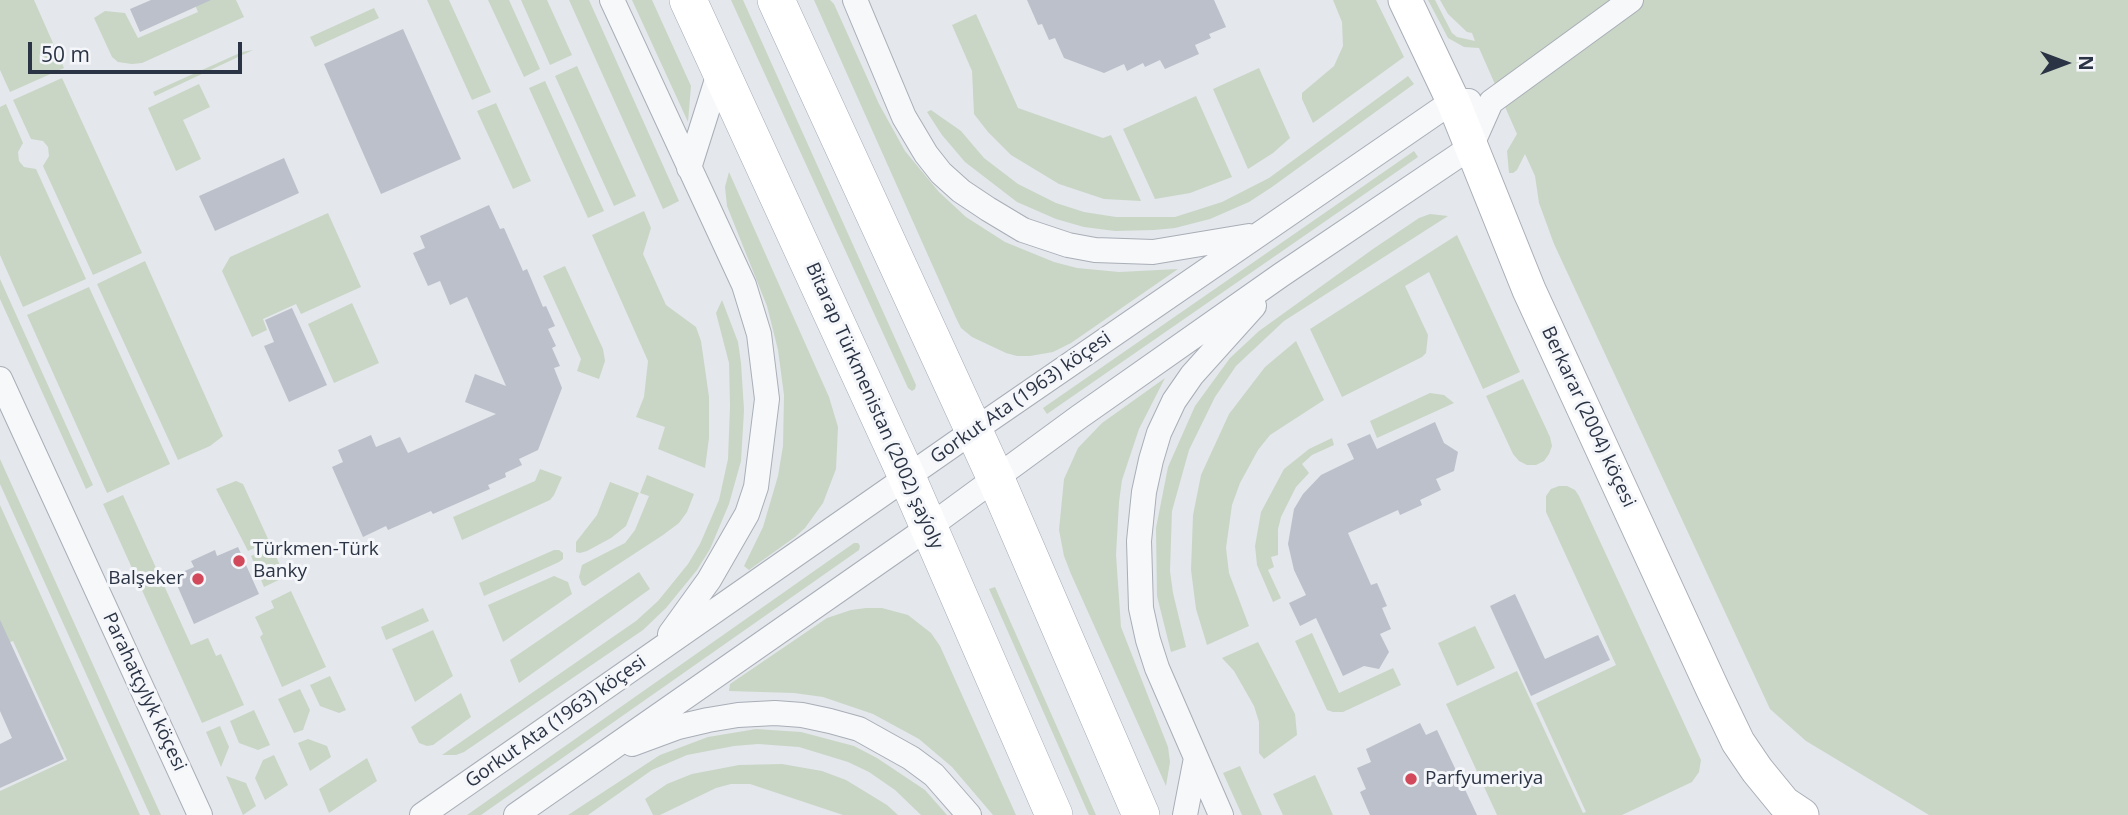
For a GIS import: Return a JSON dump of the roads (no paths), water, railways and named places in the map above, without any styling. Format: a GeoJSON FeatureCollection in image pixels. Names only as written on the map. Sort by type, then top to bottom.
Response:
{"type":"FeatureCollection","features":[{"type":"Feature","properties":{"kind":"main road","name":"Bitarap Türkmenistan (2002) şaýoly"},"geometry":{"type":"LineString","coordinates":[[688,0],[907,477],[1054,815]]}},
{"type":"Feature","properties":{"kind":"main road"},"geometry":{"type":"LineString","coordinates":[[776,0],[996,479],[1141,815]]}},
{"type":"Feature","properties":{"kind":"street"},"geometry":{"type":"LineString","coordinates":[[612,0],[719,228],[752,308],[765,368],[767,399],[757,487],[747,514],[709,580],[660,649]]}},
{"type":"Feature","properties":{"kind":"street"},"geometry":{"type":"LineString","coordinates":[[855,0],[904,117],[926,154],[941,173],[961,191],[1023,230],[1068,245],[1115,252],[1153,252],[1257,235]]}},
{"type":"Feature","properties":{"kind":"street","name":"Berkarar (2004) köçesi"},"geometry":{"type":"LineString","coordinates":[[1405,0],[1453,101],[1530,290],[1728,721],[1757,770],[1784,803],[1801,815]]}},
{"type":"Feature","properties":{"kind":"street"},"geometry":{"type":"LineString","coordinates":[[516,815],[929,527],[1079,417],[1281,275],[1471,148],[1491,102],[1631,0]]}},
{"type":"Feature","properties":{"kind":"street"},"geometry":{"type":"LineString","coordinates":[[689,168],[720,70]]}},
{"type":"Feature","properties":{"kind":"street"},"geometry":{"type":"LineString","coordinates":[[1453,101],[1491,102]]}},
{"type":"Feature","properties":{"kind":"street","name":"Gorkut Ata (1963) köçesi"},"geometry":{"type":"LineString","coordinates":[[422,815],[1453,101]]}},
{"type":"Feature","properties":{"kind":"street"},"geometry":{"type":"LineString","coordinates":[[1221,815],[1157,668],[1145,630],[1139,574],[1144,492],[1159,433],[1174,401],[1192,375],[1281,275]]}},
{"type":"Feature","properties":{"kind":"street","name":"Parahatçylyk köçesi"},"geometry":{"type":"LineString","coordinates":[[0,379],[200,815]]}},
{"type":"Feature","properties":{"kind":"street"},"geometry":{"type":"LineString","coordinates":[[599,756],[678,727],[708,720],[775,713],[802,715],[859,729],[911,758],[934,775],[969,815]]}},
{"type":"Feature","properties":{"kind":"street"},"geometry":{"type":"LineString","coordinates":[[1185,815],[1196,758]]}},
{"type":"Feature","properties":{"kind":"place","name":"Türkmen-Türk Banky"},"geometry":{"type":"Point","coordinates":[239,561]}},
{"type":"Feature","properties":{"kind":"place","name":"Balşeker"},"geometry":{"type":"Point","coordinates":[198,579]}},
{"type":"Feature","properties":{"kind":"place","name":"Parfyumeriya"},"geometry":{"type":"Point","coordinates":[1411,779]}}]}
